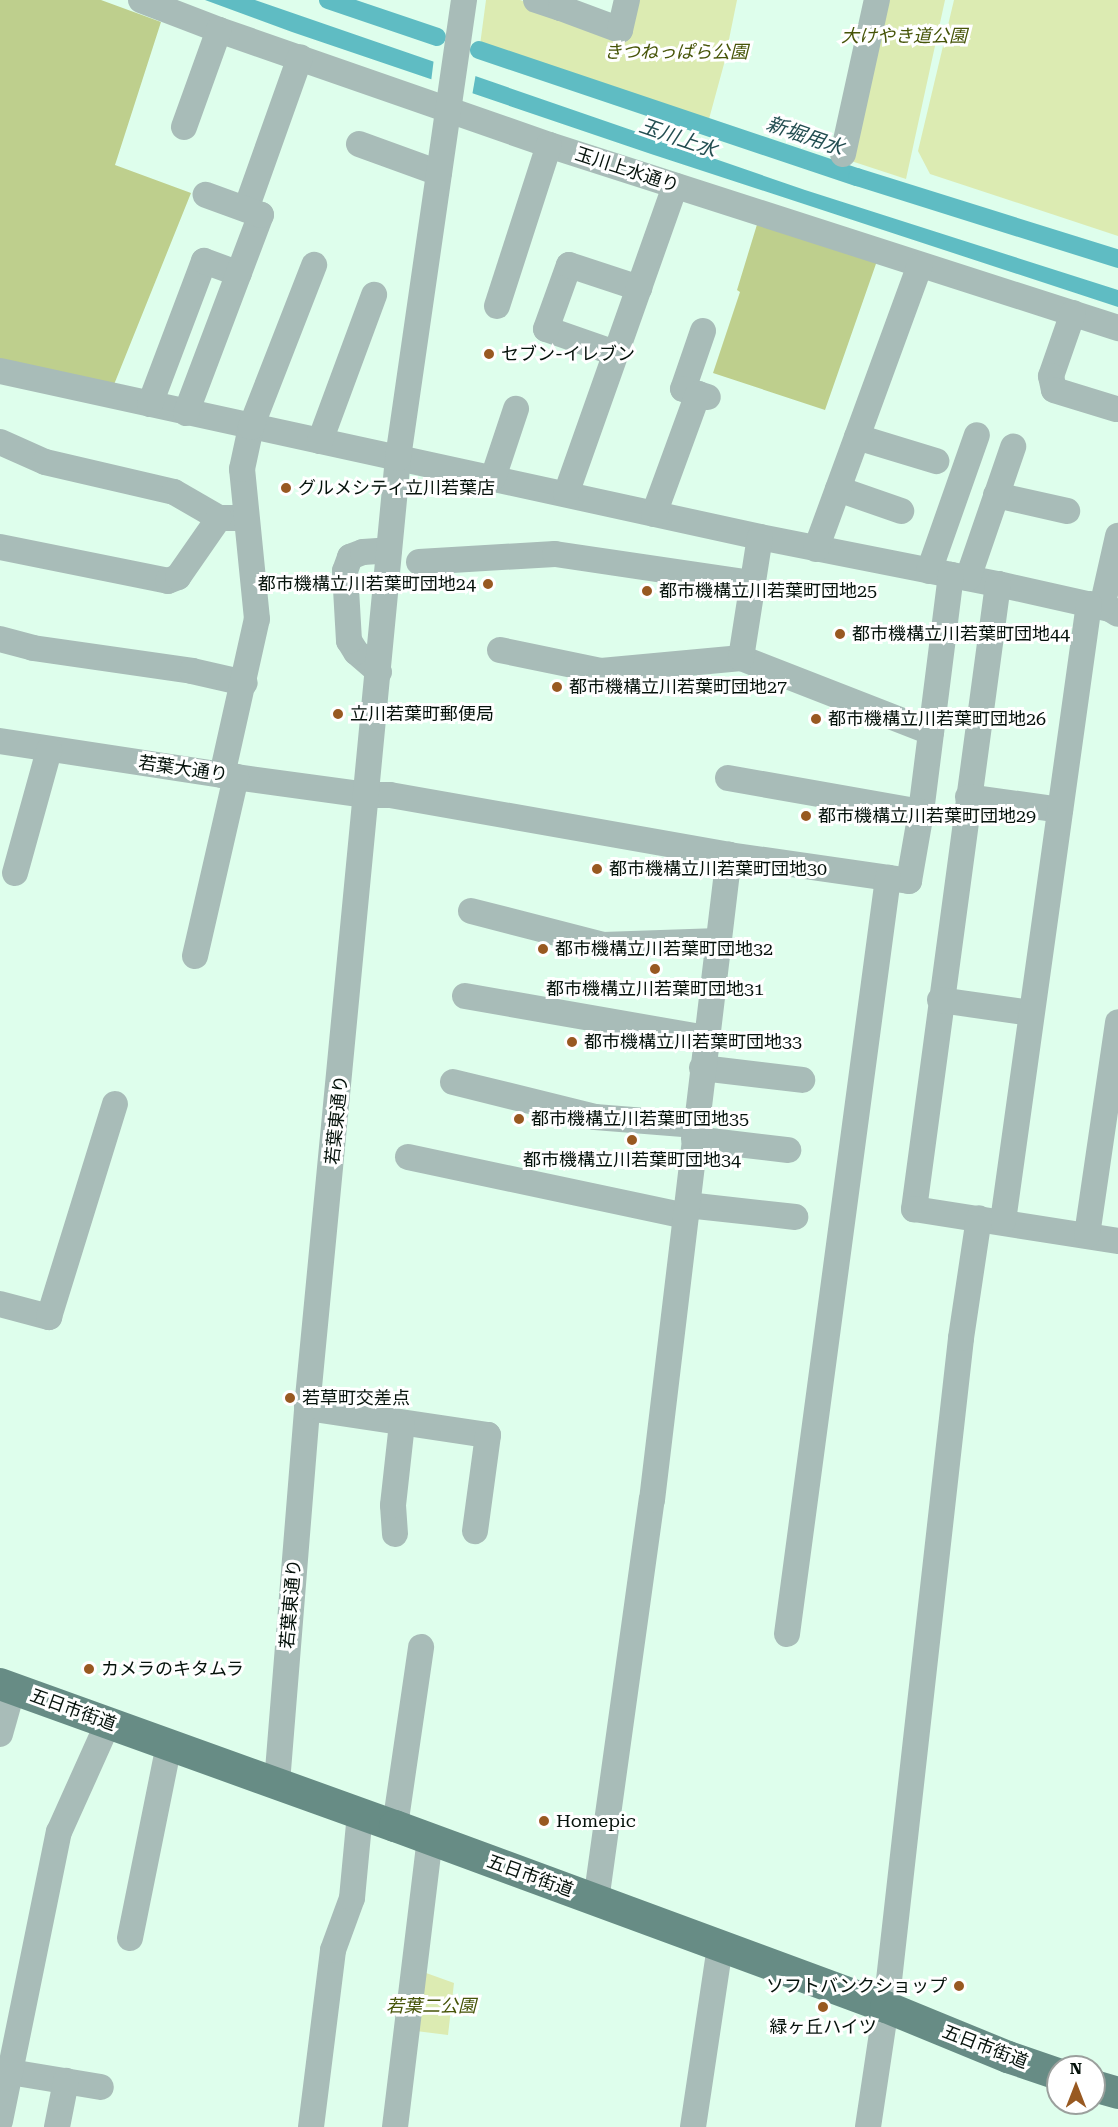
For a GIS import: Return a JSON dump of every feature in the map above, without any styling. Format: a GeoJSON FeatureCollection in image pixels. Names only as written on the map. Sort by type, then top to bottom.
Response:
{"type":"FeatureCollection","features":[{"type":"Feature","properties":{"kind":"main road","name":"五日市街道"},"geometry":{"type":"LineString","coordinates":[[6,1686],[360,1813],[886,2007],[1008,2057],[1046,2070]]}},
{"type":"Feature","properties":{"kind":"street","name":"玉川上水通り"},"geometry":{"type":"LineString","coordinates":[[141,0],[219,30],[300,57],[449,100],[549,145],[1118,328]]}},
{"type":"Feature","properties":{"kind":"street","name":"若葉東通り"},"geometry":{"type":"LineString","coordinates":[[277,1783],[307,1408],[389,550],[399,458],[464,0]]}},
{"type":"Feature","properties":{"kind":"street"},"geometry":{"type":"LineString","coordinates":[[536,0],[562,4],[620,30],[627,0]]}},
{"type":"Feature","properties":{"kind":"street"},"geometry":{"type":"LineString","coordinates":[[843,154],[877,0]]}},
{"type":"Feature","properties":{"kind":"street"},"geometry":{"type":"LineString","coordinates":[[184,127],[219,30]]}},
{"type":"Feature","properties":{"kind":"street"},"geometry":{"type":"LineString","coordinates":[[186,412],[263,216],[300,57]]}},
{"type":"Feature","properties":{"kind":"street"},"geometry":{"type":"LineString","coordinates":[[359,144],[439,173]]}},
{"type":"Feature","properties":{"kind":"street"},"geometry":{"type":"LineString","coordinates":[[497,306],[549,145]]}},
{"type":"Feature","properties":{"kind":"street"},"geometry":{"type":"LineString","coordinates":[[566,494],[675,186]]}},
{"type":"Feature","properties":{"kind":"street"},"geometry":{"type":"LineString","coordinates":[[206,195],[263,216]]}},
{"type":"Feature","properties":{"kind":"street"},"geometry":{"type":"LineString","coordinates":[[150,404],[204,261],[239,274]]}},
{"type":"Feature","properties":{"kind":"street"},"geometry":{"type":"LineString","coordinates":[[195,956],[257,619],[242,469],[251,427],[294,291],[314,264]]}},
{"type":"Feature","properties":{"kind":"street"},"geometry":{"type":"LineString","coordinates":[[615,353],[546,329],[557,297],[569,265],[639,288]]}},
{"type":"Feature","properties":{"kind":"street"},"geometry":{"type":"LineString","coordinates":[[816,549],[920,265]]}},
{"type":"Feature","properties":{"kind":"street"},"geometry":{"type":"LineString","coordinates":[[320,441],[356,320],[374,295]]}},
{"type":"Feature","properties":{"kind":"street"},"geometry":{"type":"LineString","coordinates":[[1072,313],[1050,376],[1054,390],[1101,411]]}},
{"type":"Feature","properties":{"kind":"street"},"geometry":{"type":"LineString","coordinates":[[654,514],[706,396],[684,389],[704,331]]}},
{"type":"Feature","properties":{"kind":"street"},"geometry":{"type":"LineString","coordinates":[[0,371],[816,549],[998,584],[1103,609]]}},
{"type":"Feature","properties":{"kind":"street"},"geometry":{"type":"LineString","coordinates":[[493,478],[516,409]]}},
{"type":"Feature","properties":{"kind":"street"},"geometry":{"type":"LineString","coordinates":[[787,1634],[888,878],[909,881],[921,812],[949,574],[977,435]]}},
{"type":"Feature","properties":{"kind":"street"},"geometry":{"type":"LineString","coordinates":[[857,437],[936,461]]}},
{"type":"Feature","properties":{"kind":"street"},"geometry":{"type":"LineString","coordinates":[[0,442],[45,462],[174,492],[219,518],[246,518]]}},
{"type":"Feature","properties":{"kind":"street"},"geometry":{"type":"LineString","coordinates":[[949,574],[996,495],[1013,447]]}},
{"type":"Feature","properties":{"kind":"street"},"geometry":{"type":"LineString","coordinates":[[838,489],[901,512]]}},
{"type":"Feature","properties":{"kind":"street"},"geometry":{"type":"LineString","coordinates":[[996,495],[1066,513]]}},
{"type":"Feature","properties":{"kind":"street"},"geometry":{"type":"LineString","coordinates":[[0,547],[168,581],[178,577],[219,518]]}},
{"type":"Feature","properties":{"kind":"street"},"geometry":{"type":"LineString","coordinates":[[868,2127],[886,2007],[961,1338],[991,1220],[1031,1013],[1060,810],[1118,536]]}},
{"type":"Feature","properties":{"kind":"street"},"geometry":{"type":"LineString","coordinates":[[741,658],[760,537]]}},
{"type":"Feature","properties":{"kind":"street"},"geometry":{"type":"LineString","coordinates":[[379,672],[356,652],[349,641],[345,571],[350,557],[363,552],[389,550]]}},
{"type":"Feature","properties":{"kind":"street"},"geometry":{"type":"LineString","coordinates":[[419,562],[555,554],[752,583]]}},
{"type":"Feature","properties":{"kind":"street"},"geometry":{"type":"LineString","coordinates":[[998,584],[940,1000],[915,1209],[1118,1241]]}},
{"type":"Feature","properties":{"kind":"street"},"geometry":{"type":"LineString","coordinates":[[0,639],[33,648],[192,670],[245,683]]}},
{"type":"Feature","properties":{"kind":"street"},"geometry":{"type":"LineString","coordinates":[[500,650],[602,671],[741,658],[931,732]]}},
{"type":"Feature","properties":{"kind":"street","name":"若葉大通り"},"geometry":{"type":"LineString","coordinates":[[0,741],[229,776],[367,795],[390,795],[729,855],[888,878]]}},
{"type":"Feature","properties":{"kind":"street"},"geometry":{"type":"LineString","coordinates":[[15,873],[49,750]]}},
{"type":"Feature","properties":{"kind":"street"},"geometry":{"type":"LineString","coordinates":[[728,778],[921,812]]}},
{"type":"Feature","properties":{"kind":"street"},"geometry":{"type":"LineString","coordinates":[[969,797],[1060,810]]}},
{"type":"Feature","properties":{"kind":"street"},"geometry":{"type":"LineString","coordinates":[[596,1901],[652,1500],[729,855]]}},
{"type":"Feature","properties":{"kind":"street"},"geometry":{"type":"LineString","coordinates":[[471,911],[603,945],[719,941]]}},
{"type":"Feature","properties":{"kind":"street"},"geometry":{"type":"LineString","coordinates":[[465,996],[706,1038]]}},
{"type":"Feature","properties":{"kind":"street"},"geometry":{"type":"LineString","coordinates":[[940,1000],[1031,1013]]}},
{"type":"Feature","properties":{"kind":"street"},"geometry":{"type":"LineString","coordinates":[[1087,1235],[1118,1022]]}},
{"type":"Feature","properties":{"kind":"street"},"geometry":{"type":"LineString","coordinates":[[702,1068],[802,1080]]}},
{"type":"Feature","properties":{"kind":"street"},"geometry":{"type":"LineString","coordinates":[[453,1082],[595,1118],[695,1132],[788,1150]]}},
{"type":"Feature","properties":{"kind":"street"},"geometry":{"type":"LineString","coordinates":[[0,1304],[49,1317],[115,1104]]}},
{"type":"Feature","properties":{"kind":"street"},"geometry":{"type":"LineString","coordinates":[[408,1157],[687,1210],[795,1217]]}},
{"type":"Feature","properties":{"kind":"street"},"geometry":{"type":"LineString","coordinates":[[307,1408],[402,1424],[488,1435],[475,1531]]}},
{"type":"Feature","properties":{"kind":"street"},"geometry":{"type":"LineString","coordinates":[[395,1534],[393,1505],[402,1424]]}},
{"type":"Feature","properties":{"kind":"street"},"geometry":{"type":"LineString","coordinates":[[395,1826],[421,1647]]}},
{"type":"Feature","properties":{"kind":"street"},"geometry":{"type":"LineString","coordinates":[[0,1734],[6,1686]]}},
{"type":"Feature","properties":{"kind":"street"},"geometry":{"type":"LineString","coordinates":[[0,2121],[60,1832],[108,1723]]}},
{"type":"Feature","properties":{"kind":"street"},"geometry":{"type":"LineString","coordinates":[[130,1938],[169,1745]]}},
{"type":"Feature","properties":{"kind":"street"},"geometry":{"type":"LineString","coordinates":[[310,2127],[333,1950],[352,1898],[360,1813]]}},
{"type":"Feature","properties":{"kind":"street"},"geometry":{"type":"LineString","coordinates":[[394,2127],[430,1839]]}},
{"type":"Feature","properties":{"kind":"street"},"geometry":{"type":"LineString","coordinates":[[693,2127],[720,1946]]}},
{"type":"Feature","properties":{"kind":"street"},"geometry":{"type":"LineString","coordinates":[[10,2072],[101,2087]]}},
{"type":"Feature","properties":{"kind":"street"},"geometry":{"type":"LineString","coordinates":[[57,2127],[66,2081]]}},
{"type":"Feature","properties":{"kind":"green space"},"geometry":{"type":"Polygon","coordinates":[[[0,0],[101,0],[161,22],[115,165],[191,193],[111,392],[0,367],[0,0]]]}},
{"type":"Feature","properties":{"kind":"green space","name":"きつねっぱら公園"},"geometry":{"type":"Polygon","coordinates":[[[486,0],[520,0],[628,37],[637,0],[737,0],[724,64],[709,119],[480,45],[486,0]]]}},
{"type":"Feature","properties":{"kind":"green space","name":"大けやき道公園"},"geometry":{"type":"Polygon","coordinates":[[[878,0],[945,0],[906,179],[845,159],[878,0]]]}},
{"type":"Feature","properties":{"kind":"green space"},"geometry":{"type":"Polygon","coordinates":[[[954,0],[1118,0],[1118,236],[930,174],[918,151],[954,0]]]}},
{"type":"Feature","properties":{"kind":"green space"},"geometry":{"type":"Polygon","coordinates":[[[759,218],[878,258],[825,410],[713,373],[740,292],[737,290],[759,218]]]}},
{"type":"Feature","properties":{"kind":"green space","name":"若葉二公園"},"geometry":{"type":"Polygon","coordinates":[[[415,1969],[454,1983],[448,2035],[408,2030],[415,1969]]]}},
{"type":"Feature","properties":{"kind":"water"},"geometry":{"type":"Polygon","coordinates":[[[205,0],[255,0],[805,190],[1118,290],[1118,307],[651,154],[292,32],[205,0]]]}},
{"type":"Feature","properties":{"kind":"pier"},"geometry":{"type":"Polygon","coordinates":[[[434,58],[476,73],[472,96],[431,82],[434,58]]]}},
{"type":"Feature","properties":{"kind":"waterway","name":"新堀用水"},"geometry":{"type":"LineString","coordinates":[[328,0],[437,37]]}},
{"type":"Feature","properties":{"kind":"waterway","name":"新堀用水"},"geometry":{"type":"LineString","coordinates":[[479,50],[857,177],[1118,259]]}},
{"type":"Feature","properties":{"kind":"place","name":"セブン-イレブン"},"geometry":{"type":"Point","coordinates":[489,354]}},
{"type":"Feature","properties":{"kind":"place","name":"グルメシティ立川若葉店"},"geometry":{"type":"Point","coordinates":[286,488]}},
{"type":"Feature","properties":{"kind":"place","name":"都市機構立川若葉町団地24"},"geometry":{"type":"Point","coordinates":[488,584]}},
{"type":"Feature","properties":{"kind":"place","name":"都市機構立川若葉町団地25"},"geometry":{"type":"Point","coordinates":[647,591]}},
{"type":"Feature","properties":{"kind":"place","name":"都市機構立川若葉町団地44"},"geometry":{"type":"Point","coordinates":[840,634]}},
{"type":"Feature","properties":{"kind":"place","name":"都市機構立川若葉町団地27"},"geometry":{"type":"Point","coordinates":[557,687]}},
{"type":"Feature","properties":{"kind":"place","name":"立川若葉町郵便局"},"geometry":{"type":"Point","coordinates":[338,714]}},
{"type":"Feature","properties":{"kind":"place","name":"都市機構立川若葉町団地26"},"geometry":{"type":"Point","coordinates":[816,719]}},
{"type":"Feature","properties":{"kind":"place","name":"都市機構立川若葉町団地29"},"geometry":{"type":"Point","coordinates":[806,816]}},
{"type":"Feature","properties":{"kind":"place","name":"都市機構立川若葉町団地30"},"geometry":{"type":"Point","coordinates":[597,869]}},
{"type":"Feature","properties":{"kind":"place","name":"都市機構立川若葉町団地32"},"geometry":{"type":"Point","coordinates":[543,949]}},
{"type":"Feature","properties":{"kind":"place","name":"都市機構立川若葉町団地31"},"geometry":{"type":"Point","coordinates":[655,969]}},
{"type":"Feature","properties":{"kind":"place","name":"都市機構立川若葉町団地33"},"geometry":{"type":"Point","coordinates":[572,1042]}},
{"type":"Feature","properties":{"kind":"place","name":"都市機構立川若葉町団地35"},"geometry":{"type":"Point","coordinates":[519,1119]}},
{"type":"Feature","properties":{"kind":"place","name":"都市機構立川若葉町団地34"},"geometry":{"type":"Point","coordinates":[632,1140]}},
{"type":"Feature","properties":{"kind":"place","name":"若草町交差点"},"geometry":{"type":"Point","coordinates":[290,1398]}},
{"type":"Feature","properties":{"kind":"place","name":"カメラのキタムラ"},"geometry":{"type":"Point","coordinates":[89,1669]}},
{"type":"Feature","properties":{"kind":"place","name":"Homepic"},"geometry":{"type":"Point","coordinates":[544,1821]}},
{"type":"Feature","properties":{"kind":"place","name":"ソフトバンクショップ"},"geometry":{"type":"Point","coordinates":[959,1986]}},
{"type":"Feature","properties":{"kind":"place","name":"緑ヶ丘ハイツ"},"geometry":{"type":"Point","coordinates":[823,2007]}},
{"type":"Feature","properties":{"kind":"water label","name":"玉川上水"},"geometry":{"type":"Point","coordinates":[678,138]}}]}
